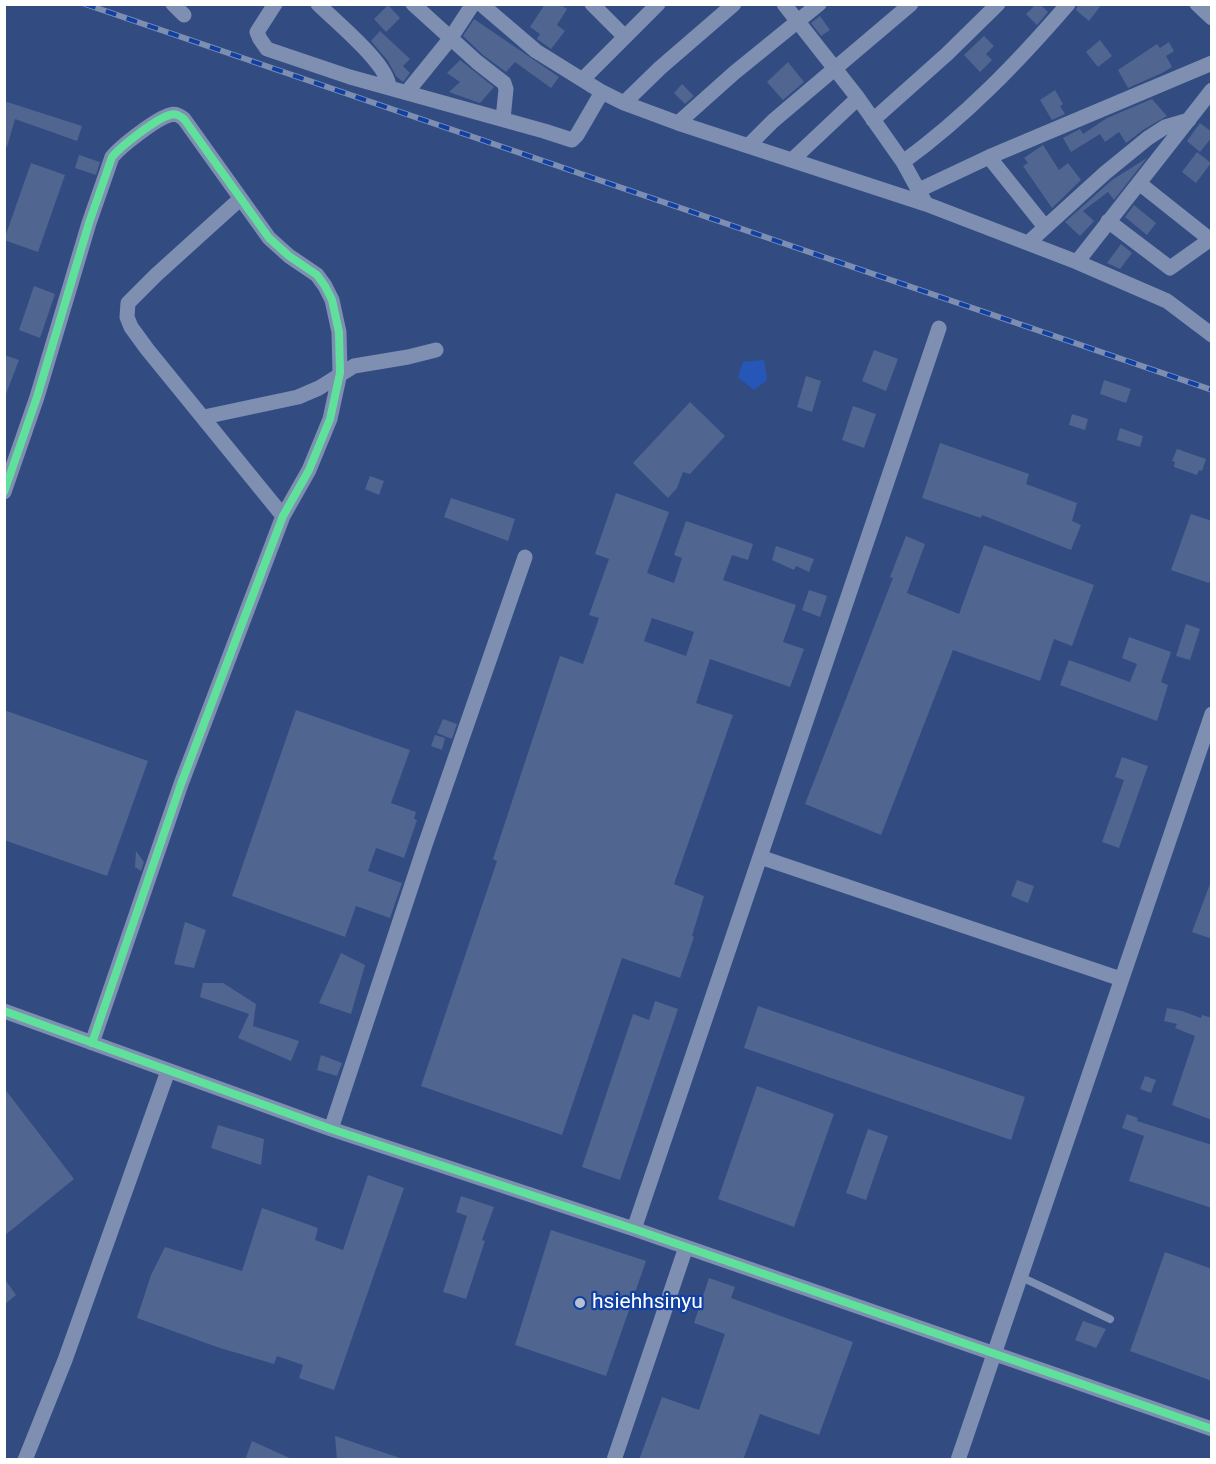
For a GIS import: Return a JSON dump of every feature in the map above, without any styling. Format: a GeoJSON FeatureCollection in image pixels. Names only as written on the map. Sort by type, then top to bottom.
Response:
{"type":"FeatureCollection","features":[{"type":"Feature","properties":{"kind":"street"},"geometry":{"type":"LineString","coordinates":[[274,4],[257,32],[267,49],[350,77],[572,140],[578,135],[602,92]]}},
{"type":"Feature","properties":{"kind":"street"},"geometry":{"type":"LineString","coordinates":[[318,4],[375,60],[385,72],[389,87]]}},
{"type":"Feature","properties":{"kind":"street"},"geometry":{"type":"LineString","coordinates":[[413,4],[450,39],[504,83],[506,89],[503,119]]}},
{"type":"Feature","properties":{"kind":"street"},"geometry":{"type":"LineString","coordinates":[[407,92],[450,39],[473,4]]}},
{"type":"Feature","properties":{"kind":"street"},"geometry":{"type":"LineString","coordinates":[[481,4],[536,51],[624,103],[792,160],[922,197],[1167,301],[1212,335]]}},
{"type":"Feature","properties":{"kind":"street"},"geometry":{"type":"LineString","coordinates":[[592,4],[625,37]]}},
{"type":"Feature","properties":{"kind":"street"},"geometry":{"type":"LineString","coordinates":[[583,79],[658,4]]}},
{"type":"Feature","properties":{"kind":"street"},"geometry":{"type":"LineString","coordinates":[[624,103],[660,68],[734,4]]}},
{"type":"Feature","properties":{"kind":"street"},"geometry":{"type":"LineString","coordinates":[[784,4],[858,98],[903,162],[922,197]]}},
{"type":"Feature","properties":{"kind":"street"},"geometry":{"type":"LineString","coordinates":[[678,123],[734,73],[819,4]]}},
{"type":"Feature","properties":{"kind":"street"},"geometry":{"type":"LineString","coordinates":[[748,146],[773,121],[911,4]]}},
{"type":"Feature","properties":{"kind":"street"},"geometry":{"type":"LineString","coordinates":[[873,120],[947,54],[998,4]]}},
{"type":"Feature","properties":{"kind":"street"},"geometry":{"type":"LineString","coordinates":[[903,162],[956,121],[1068,4]]}},
{"type":"Feature","properties":{"kind":"street"},"geometry":{"type":"LineString","coordinates":[[1197,4],[1212,18]]}},
{"type":"Feature","properties":{"kind":"street"},"geometry":{"type":"LineString","coordinates":[[922,197],[990,157],[1212,63]]}},
{"type":"Feature","properties":{"kind":"street"},"geometry":{"type":"LineString","coordinates":[[792,160],[858,98]]}},
{"type":"Feature","properties":{"kind":"street"},"geometry":{"type":"LineString","coordinates":[[1077,262],[1190,120],[1209,102]]}},
{"type":"Feature","properties":{"kind":"street"},"geometry":{"type":"LineString","coordinates":[[4,492],[40,386],[106,169],[118,148],[162,119],[171,114],[177,115],[184,119],[268,238],[317,275],[324,286],[332,300],[339,332],[340,373],[330,419],[309,470],[283,516],[181,784],[92,1043]]}},
{"type":"Feature","properties":{"kind":"street"},"geometry":{"type":"LineString","coordinates":[[1028,243],[1105,173],[1148,138],[1165,127],[1190,120]]}},
{"type":"Feature","properties":{"kind":"street"},"geometry":{"type":"LineString","coordinates":[[990,157],[1045,227]]}},
{"type":"Feature","properties":{"kind":"street"},"geometry":{"type":"LineString","coordinates":[[1108,221],[1170,268],[1208,241],[1207,237],[1139,183]]}},
{"type":"Feature","properties":{"kind":"street"},"geometry":{"type":"LineString","coordinates":[[240,199],[156,275],[129,303],[127,317],[130,327],[283,516]]}},
{"type":"Feature","properties":{"kind":"street"},"geometry":{"type":"LineString","coordinates":[[634,1229],[939,328]]}},
{"type":"Feature","properties":{"kind":"street"},"geometry":{"type":"LineString","coordinates":[[204,417],[298,398],[354,366],[436,350]]}},
{"type":"Feature","properties":{"kind":"street"},"geometry":{"type":"LineString","coordinates":[[332,1129],[425,845],[525,557]]}},
{"type":"Feature","properties":{"kind":"street"},"geometry":{"type":"LineString","coordinates":[[958,1460],[1212,714]]}},
{"type":"Feature","properties":{"kind":"street"},"geometry":{"type":"LineString","coordinates":[[760,857],[1121,979]]}},
{"type":"Feature","properties":{"kind":"street"},"geometry":{"type":"LineString","coordinates":[[4,1011],[332,1129],[634,1229],[1212,1429]]}},
{"type":"Feature","properties":{"kind":"street"},"geometry":{"type":"LineString","coordinates":[[25,1460],[65,1360],[168,1071]]}},
{"type":"Feature","properties":{"kind":"street"},"geometry":{"type":"LineString","coordinates":[[614,1460],[686,1247]]}},
{"type":"Feature","properties":{"kind":"lane"},"geometry":{"type":"LineString","coordinates":[[1019,1276],[1110,1319]]}},
{"type":"Feature","properties":{"kind":"shaded area"},"geometry":{"type":"Polygon","coordinates":[[[764,360],[767,380],[754,390],[738,377],[743,362],[764,360]]]}},
{"type":"Feature","properties":{"kind":"building"},"geometry":{"type":"Polygon","coordinates":[[[545,4],[560,4],[567,9],[557,25],[565,31],[551,49],[537,39],[540,34],[530,27],[545,4]]]}},
{"type":"Feature","properties":{"kind":"building"},"geometry":{"type":"Polygon","coordinates":[[[1036,4],[1040,4],[1048,12],[1037,25],[1026,14],[1036,4]]]}},
{"type":"Feature","properties":{"kind":"building"},"geometry":{"type":"Polygon","coordinates":[[[1078,4],[1102,4],[1089,21],[1076,10],[1078,4]]]}},
{"type":"Feature","properties":{"kind":"building"},"geometry":{"type":"Polygon","coordinates":[[[388,5],[400,18],[386,32],[374,19],[388,5]]]}},
{"type":"Feature","properties":{"kind":"building"},"geometry":{"type":"Polygon","coordinates":[[[820,16],[830,30],[821,36],[811,23],[820,16]]]}},
{"type":"Feature","properties":{"kind":"building"},"geometry":{"type":"Polygon","coordinates":[[[474,19],[559,77],[551,88],[515,62],[506,72],[483,55],[463,36],[474,19]]]}},
{"type":"Feature","properties":{"kind":"building"},"geometry":{"type":"Polygon","coordinates":[[[380,31],[410,59],[403,66],[410,73],[403,82],[396,76],[388,61],[371,41],[380,31]]]}},
{"type":"Feature","properties":{"kind":"building"},"geometry":{"type":"Polygon","coordinates":[[[984,36],[994,46],[986,54],[992,60],[980,72],[964,55],[984,36]]]}},
{"type":"Feature","properties":{"kind":"building"},"geometry":{"type":"Polygon","coordinates":[[[1100,40],[1112,56],[1098,67],[1086,52],[1100,40]]]}},
{"type":"Feature","properties":{"kind":"building"},"geometry":{"type":"Polygon","coordinates":[[[1169,42],[1174,51],[1166,56],[1172,67],[1128,88],[1118,70],[1157,44],[1160,48],[1169,42]]]}},
{"type":"Feature","properties":{"kind":"building"},"geometry":{"type":"Polygon","coordinates":[[[460,60],[494,87],[480,103],[449,92],[460,82],[447,73],[460,60]]]}},
{"type":"Feature","properties":{"kind":"building"},"geometry":{"type":"Polygon","coordinates":[[[788,62],[804,82],[783,100],[767,82],[788,62]]]}},
{"type":"Feature","properties":{"kind":"building"},"geometry":{"type":"Polygon","coordinates":[[[682,84],[694,96],[685,104],[674,93],[682,84]]]}},
{"type":"Feature","properties":{"kind":"building"},"geometry":{"type":"Polygon","coordinates":[[[1055,90],[1063,104],[1060,106],[1065,114],[1052,120],[1040,100],[1055,90]]]}},
{"type":"Feature","properties":{"kind":"building"},"geometry":{"type":"Polygon","coordinates":[[[1152,99],[1167,116],[1126,143],[1119,132],[1105,142],[1100,134],[1071,152],[1063,138],[1080,129],[1083,134],[1107,118],[1152,99]]]}},
{"type":"Feature","properties":{"kind":"building"},"geometry":{"type":"Polygon","coordinates":[[[4,101],[82,126],[77,141],[15,119],[7,147],[4,146],[4,101]]]}},
{"type":"Feature","properties":{"kind":"building"},"geometry":{"type":"Polygon","coordinates":[[[1200,123],[1212,132],[1212,137],[1200,152],[1187,141],[1200,123]]]}},
{"type":"Feature","properties":{"kind":"building"},"geometry":{"type":"Polygon","coordinates":[[[1043,145],[1059,170],[1068,163],[1081,180],[1052,208],[1023,166],[1028,163],[1024,158],[1043,145]]]}},
{"type":"Feature","properties":{"kind":"building"},"geometry":{"type":"Polygon","coordinates":[[[1197,152],[1211,163],[1196,183],[1182,172],[1197,152]]]}},
{"type":"Feature","properties":{"kind":"building"},"geometry":{"type":"Polygon","coordinates":[[[79,155],[100,162],[96,175],[75,168],[79,155]]]}},
{"type":"Feature","properties":{"kind":"building"},"geometry":{"type":"Polygon","coordinates":[[[1147,158],[1114,200],[1108,192],[1083,211],[1094,221],[1080,236],[1065,222],[1112,180],[1147,158]]]}},
{"type":"Feature","properties":{"kind":"building"},"geometry":{"type":"Polygon","coordinates":[[[31,163],[65,175],[38,252],[4,240],[31,163]]]}},
{"type":"Feature","properties":{"kind":"building"},"geometry":{"type":"Polygon","coordinates":[[[1134,205],[1156,223],[1147,235],[1125,217],[1134,205]]]}},
{"type":"Feature","properties":{"kind":"building"},"geometry":{"type":"Polygon","coordinates":[[[1121,244],[1132,253],[1120,269],[1107,263],[1121,244]]]}},
{"type":"Feature","properties":{"kind":"building"},"geometry":{"type":"Polygon","coordinates":[[[34,286],[55,294],[40,338],[19,330],[34,286]]]}},
{"type":"Feature","properties":{"kind":"building"},"geometry":{"type":"Polygon","coordinates":[[[874,350],[898,359],[886,391],[862,381],[874,350]]]}},
{"type":"Feature","properties":{"kind":"building"},"geometry":{"type":"Polygon","coordinates":[[[4,355],[19,360],[6,394],[4,394],[4,355]]]}},
{"type":"Feature","properties":{"kind":"building"},"geometry":{"type":"Polygon","coordinates":[[[806,376],[821,381],[812,412],[797,407],[806,376]]]}},
{"type":"Feature","properties":{"kind":"building"},"geometry":{"type":"Polygon","coordinates":[[[1104,380],[1131,389],[1126,403],[1100,394],[1104,380]]]}},
{"type":"Feature","properties":{"kind":"building"},"geometry":{"type":"Polygon","coordinates":[[[690,402],[725,436],[690,474],[683,472],[677,488],[668,498],[633,463],[690,402]]]}},
{"type":"Feature","properties":{"kind":"building"},"geometry":{"type":"Polygon","coordinates":[[[853,406],[876,414],[864,448],[842,440],[853,406]]]}},
{"type":"Feature","properties":{"kind":"building"},"geometry":{"type":"Polygon","coordinates":[[[1072,414],[1088,419],[1085,430],[1069,425],[1072,414]]]}},
{"type":"Feature","properties":{"kind":"building"},"geometry":{"type":"Polygon","coordinates":[[[1120,428],[1143,436],[1140,447],[1117,440],[1120,428]]]}},
{"type":"Feature","properties":{"kind":"building"},"geometry":{"type":"Polygon","coordinates":[[[940,443],[1029,474],[1026,484],[1077,503],[1072,521],[1081,525],[1071,550],[982,515],[981,518],[922,498],[940,443]]]}},
{"type":"Feature","properties":{"kind":"building"},"geometry":{"type":"Polygon","coordinates":[[[1177,449],[1206,459],[1202,471],[1199,470],[1197,475],[1174,467],[1175,462],[1172,461],[1177,449]]]}},
{"type":"Feature","properties":{"kind":"building"},"geometry":{"type":"Polygon","coordinates":[[[370,476],[384,481],[379,495],[365,489],[370,476]]]}},
{"type":"Feature","properties":{"kind":"building"},"geometry":{"type":"Polygon","coordinates":[[[616,493],[669,512],[647,573],[674,583],[682,558],[674,555],[686,521],[753,544],[748,560],[732,555],[723,580],[796,605],[783,642],[804,649],[790,687],[710,659],[696,703],[733,715],[674,884],[704,896],[692,936],[694,937],[680,978],[622,958],[562,1135],[421,1086],[497,861],[493,859],[560,656],[583,664],[599,618],[589,615],[609,559],[595,554],[616,493]],[[652,618],[644,641],[686,656],[694,632],[652,618]]]}},
{"type":"Feature","properties":{"kind":"building"},"geometry":{"type":"Polygon","coordinates":[[[451,498],[515,519],[508,541],[444,517],[451,498]]]}},
{"type":"Feature","properties":{"kind":"building"},"geometry":{"type":"Polygon","coordinates":[[[1191,514],[1212,521],[1212,576],[1209,583],[1171,570],[1191,514]]]}},
{"type":"Feature","properties":{"kind":"building"},"geometry":{"type":"Polygon","coordinates":[[[906,536],[925,544],[907,593],[959,614],[984,545],[1094,585],[1072,646],[1054,639],[1040,681],[953,650],[881,835],[805,804],[893,578],[890,577],[906,536]]]}},
{"type":"Feature","properties":{"kind":"building"},"geometry":{"type":"Polygon","coordinates":[[[776,546],[814,559],[809,572],[796,566],[794,570],[772,560],[776,546]]]}},
{"type":"Feature","properties":{"kind":"building"},"geometry":{"type":"Polygon","coordinates":[[[809,590],[827,596],[820,617],[802,610],[809,590]]]}},
{"type":"Feature","properties":{"kind":"building"},"geometry":{"type":"Polygon","coordinates":[[[1186,624],[1200,629],[1190,660],[1176,656],[1186,624]]]}},
{"type":"Feature","properties":{"kind":"building"},"geometry":{"type":"Polygon","coordinates":[[[1129,637],[1171,652],[1161,682],[1168,685],[1157,721],[1060,685],[1069,660],[1130,682],[1137,664],[1122,658],[1129,637]]]}},
{"type":"Feature","properties":{"kind":"building"},"geometry":{"type":"Polygon","coordinates":[[[4,710],[148,761],[107,876],[4,840],[4,710]]]}},
{"type":"Feature","properties":{"kind":"building"},"geometry":{"type":"Polygon","coordinates":[[[296,710],[410,750],[391,803],[416,812],[414,819],[417,820],[404,858],[376,848],[368,871],[402,883],[390,918],[356,906],[345,937],[232,896],[296,710]]]}},
{"type":"Feature","properties":{"kind":"building"},"geometry":{"type":"Polygon","coordinates":[[[443,719],[457,724],[452,739],[437,733],[443,719]]]}},
{"type":"Feature","properties":{"kind":"building"},"geometry":{"type":"Polygon","coordinates":[[[435,735],[445,738],[442,750],[431,746],[435,735]]]}},
{"type":"Feature","properties":{"kind":"building"},"geometry":{"type":"Polygon","coordinates":[[[1122,757],[1148,766],[1119,848],[1102,842],[1124,780],[1115,777],[1122,757]]]}},
{"type":"Feature","properties":{"kind":"building"},"geometry":{"type":"Polygon","coordinates":[[[136,851],[144,862],[141,871],[135,867],[136,851]]]}},
{"type":"Feature","properties":{"kind":"building"},"geometry":{"type":"Polygon","coordinates":[[[1017,880],[1034,886],[1028,903],[1011,896],[1017,880]]]}},
{"type":"Feature","properties":{"kind":"building"},"geometry":{"type":"Polygon","coordinates":[[[1210,884],[1212,884],[1212,939],[1192,932],[1210,884]]]}},
{"type":"Feature","properties":{"kind":"building"},"geometry":{"type":"Polygon","coordinates":[[[185,922],[206,930],[194,968],[174,964],[185,922]]]}},
{"type":"Feature","properties":{"kind":"building"},"geometry":{"type":"Polygon","coordinates":[[[341,953],[365,965],[351,1014],[319,1003],[341,953]]]}},
{"type":"Feature","properties":{"kind":"building"},"geometry":{"type":"Polygon","coordinates":[[[203,983],[223,983],[256,1004],[253,1026],[299,1041],[291,1061],[238,1038],[249,1014],[200,997],[203,983]]]}},
{"type":"Feature","properties":{"kind":"building"},"geometry":{"type":"Polygon","coordinates":[[[655,1001],[678,1009],[620,1180],[582,1167],[633,1014],[649,1020],[655,1001]]]}},
{"type":"Feature","properties":{"kind":"building"},"geometry":{"type":"Polygon","coordinates":[[[758,1006],[1025,1097],[1011,1140],[744,1048],[758,1006]]]}},
{"type":"Feature","properties":{"kind":"building"},"geometry":{"type":"Polygon","coordinates":[[[1167,1008],[1201,1018],[1202,1015],[1212,1018],[1212,1120],[1172,1105],[1195,1036],[1175,1028],[1177,1024],[1164,1021],[1167,1008]]]}},
{"type":"Feature","properties":{"kind":"building"},"geometry":{"type":"Polygon","coordinates":[[[321,1055],[342,1063],[337,1076],[317,1070],[321,1055]]]}},
{"type":"Feature","properties":{"kind":"building"},"geometry":{"type":"Polygon","coordinates":[[[1145,1076],[1156,1080],[1151,1093],[1140,1089],[1145,1076]]]}},
{"type":"Feature","properties":{"kind":"building"},"geometry":{"type":"Polygon","coordinates":[[[757,1086],[834,1114],[794,1227],[718,1199],[757,1086]]]}},
{"type":"Feature","properties":{"kind":"building"},"geometry":{"type":"Polygon","coordinates":[[[4,1088],[74,1179],[4,1236],[4,1088]]]}},
{"type":"Feature","properties":{"kind":"building"},"geometry":{"type":"Polygon","coordinates":[[[1127,1114],[1138,1118],[1137,1121],[1212,1145],[1212,1208],[1129,1181],[1144,1136],[1122,1128],[1127,1114]]]}},
{"type":"Feature","properties":{"kind":"building"},"geometry":{"type":"Polygon","coordinates":[[[218,1125],[264,1139],[261,1165],[211,1148],[218,1125]]]}},
{"type":"Feature","properties":{"kind":"building"},"geometry":{"type":"Polygon","coordinates":[[[868,1129],[888,1136],[866,1200],[846,1193],[868,1129]]]}},
{"type":"Feature","properties":{"kind":"building"},"geometry":{"type":"Polygon","coordinates":[[[368,1175],[404,1188],[334,1390],[299,1378],[303,1365],[277,1356],[274,1364],[217,1347],[137,1318],[151,1275],[165,1247],[242,1271],[262,1208],[318,1228],[315,1240],[343,1250],[368,1175]]]}},
{"type":"Feature","properties":{"kind":"building"},"geometry":{"type":"Polygon","coordinates":[[[461,1196],[494,1207],[482,1240],[485,1241],[466,1299],[443,1292],[467,1216],[456,1212],[461,1196]]]}},
{"type":"Feature","properties":{"kind":"building","name":"hsiehhsinyu"},"geometry":{"type":"Polygon","coordinates":[[[551,1230],[646,1261],[606,1376],[515,1345],[551,1230]]]}},
{"type":"Feature","properties":{"kind":"building"},"geometry":{"type":"Polygon","coordinates":[[[1165,1252],[1212,1269],[1212,1381],[1130,1351],[1165,1252]]]}},
{"type":"Feature","properties":{"kind":"building"},"geometry":{"type":"Polygon","coordinates":[[[4,1278],[16,1295],[4,1305],[4,1278]]]}},
{"type":"Feature","properties":{"kind":"building"},"geometry":{"type":"Polygon","coordinates":[[[709,1278],[735,1287],[731,1298],[853,1342],[819,1435],[760,1414],[743,1460],[639,1460],[662,1397],[699,1410],[725,1334],[694,1323],[709,1278]]]}},
{"type":"Feature","properties":{"kind":"building"},"geometry":{"type":"Polygon","coordinates":[[[1083,1321],[1106,1329],[1096,1348],[1075,1340],[1083,1321]]]}},
{"type":"Feature","properties":{"kind":"building"},"geometry":{"type":"Polygon","coordinates":[[[335,1436],[400,1458],[399,1460],[337,1460],[335,1436]]]}},
{"type":"Feature","properties":{"kind":"building"},"geometry":{"type":"Polygon","coordinates":[[[252,1441],[294,1460],[245,1460],[252,1441]]]}},
{"type":"Feature","properties":{"kind":"railway"},"geometry":{"type":"LineString","coordinates":[[85,4],[1212,390]]}},
{"type":"Feature","properties":{"kind":"cycle path"},"geometry":{"type":"LineString","coordinates":[[4,492],[37,397],[89,223],[112,157],[157,121],[170,115],[178,115],[184,119],[269,238],[289,256],[317,275],[325,286],[332,300],[339,332],[340,373],[330,419],[309,470],[283,516],[181,784],[92,1043]]}},
{"type":"Feature","properties":{"kind":"cycle path"},"geometry":{"type":"LineString","coordinates":[[4,1011],[331,1129],[634,1229],[1212,1429]]}},
{"type":"Feature","properties":{"kind":"place","name":"hsiehhsinyu"},"geometry":{"type":"Point","coordinates":[580,1303]}}]}
